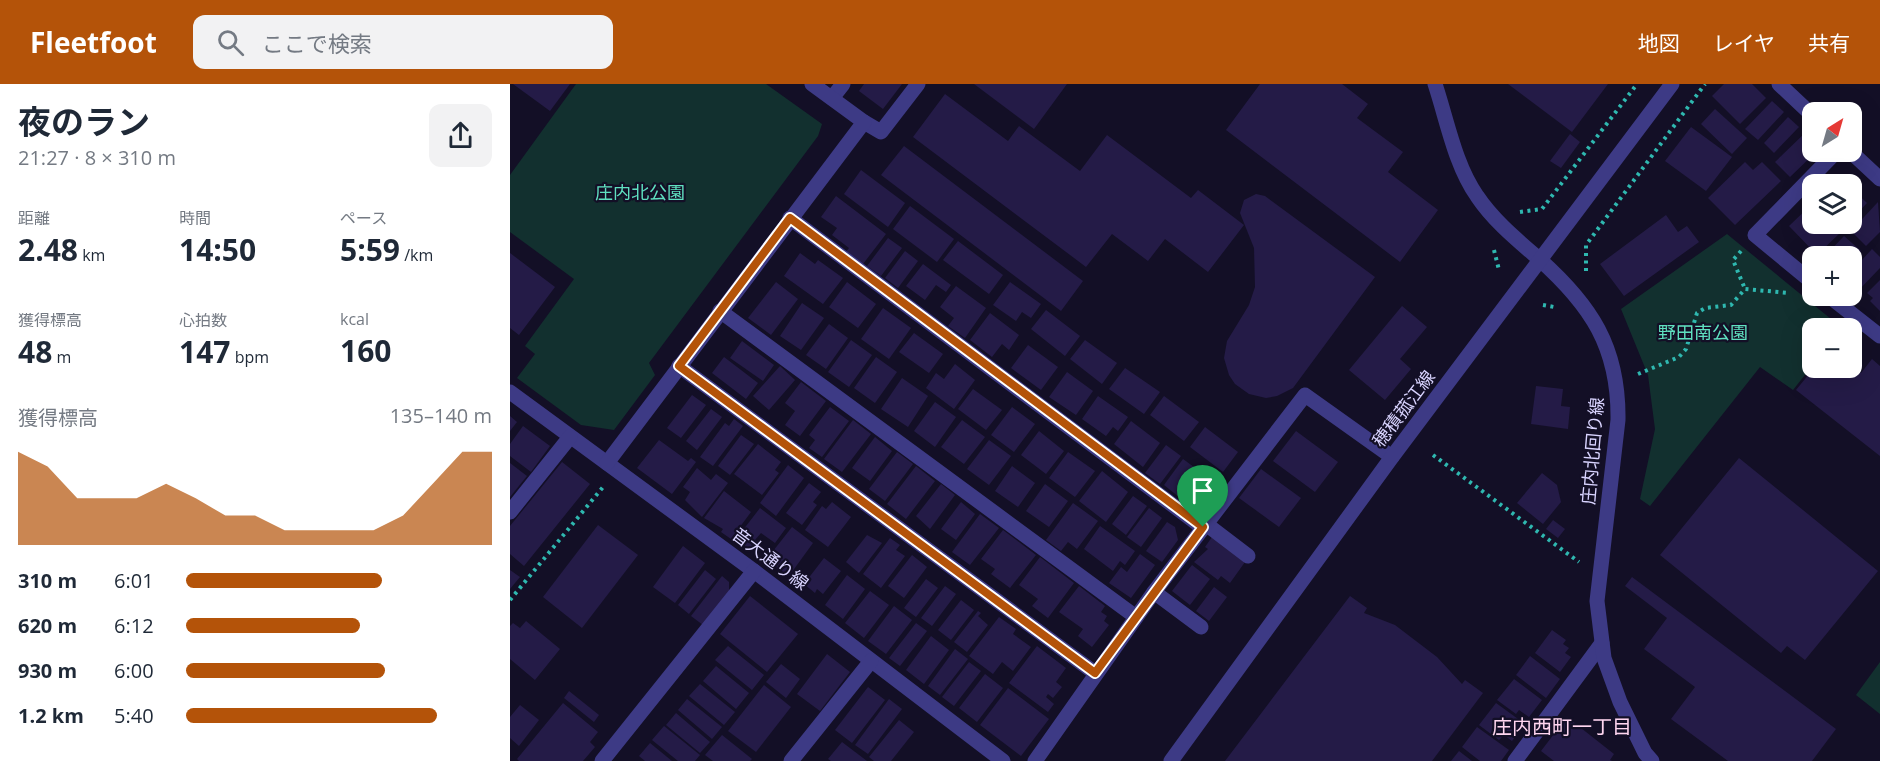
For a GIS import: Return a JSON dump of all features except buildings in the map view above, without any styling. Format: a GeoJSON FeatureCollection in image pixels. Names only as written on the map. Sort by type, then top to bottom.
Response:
{"type":"FeatureCollection","features":[{"type":"Feature","properties":{"kind":"street"},"geometry":{"type":"LineString","coordinates":[[812,84],[881,132],[918,84]]}},
{"type":"Feature","properties":{"kind":"street"},"geometry":{"type":"LineString","coordinates":[[832,98],[843,84]]}},
{"type":"Feature","properties":{"kind":"street","name":"庄内北回り線"},"geometry":{"type":"LineString","coordinates":[[1435,84],[1460,160],[1476,195],[1504,228],[1583,302],[1595,321],[1610,355],[1619,398],[1618,420],[1597,601],[1604,658],[1620,702],[1645,753],[1652,761]]}},
{"type":"Feature","properties":{"kind":"street","name":"穂積菰江線"},"geometry":{"type":"LineString","coordinates":[[1170,761],[1392,458],[1672,84]]}},
{"type":"Feature","properties":{"kind":"street"},"geometry":{"type":"LineString","coordinates":[[1779,84],[1802,106]]}},
{"type":"Feature","properties":{"kind":"street"},"geometry":{"type":"LineString","coordinates":[[612,467],[679,366],[864,122]]}},
{"type":"Feature","properties":{"kind":"street"},"geometry":{"type":"LineString","coordinates":[[1802,273],[1755,235],[1826,162]]}},
{"type":"Feature","properties":{"kind":"street"},"geometry":{"type":"LineString","coordinates":[[1862,162],[1880,178]]}},
{"type":"Feature","properties":{"kind":"street"},"geometry":{"type":"LineString","coordinates":[[790,218],[1204,526],[1248,556]]}},
{"type":"Feature","properties":{"kind":"street"},"geometry":{"type":"LineString","coordinates":[[1842,306],[1880,336]]}},
{"type":"Feature","properties":{"kind":"street"},"geometry":{"type":"LineString","coordinates":[[720,311],[1136,617]]}},
{"type":"Feature","properties":{"kind":"street"},"geometry":{"type":"LineString","coordinates":[[679,366],[1095,673]]}},
{"type":"Feature","properties":{"kind":"street","name":"音大通り線"},"geometry":{"type":"LineString","coordinates":[[510,392],[754,572],[871,661],[992,758]]}},
{"type":"Feature","properties":{"kind":"street"},"geometry":{"type":"LineString","coordinates":[[1035,761],[1080,700],[1095,673],[1136,617],[1305,395],[1392,458]]}},
{"type":"Feature","properties":{"kind":"street"},"geometry":{"type":"LineString","coordinates":[[510,512],[570,437]]}},
{"type":"Feature","properties":{"kind":"street"},"geometry":{"type":"LineString","coordinates":[[602,761],[754,572]]}},
{"type":"Feature","properties":{"kind":"street"},"geometry":{"type":"LineString","coordinates":[[1155,592],[1201,627]]}},
{"type":"Feature","properties":{"kind":"street"},"geometry":{"type":"LineString","coordinates":[[1515,761],[1602,643]]}},
{"type":"Feature","properties":{"kind":"street"},"geometry":{"type":"LineString","coordinates":[[791,761],[871,661]]}},
{"type":"Feature","properties":{"kind":"path"},"geometry":{"type":"LineString","coordinates":[[1516,212],[1542,209],[1637,84]]}},
{"type":"Feature","properties":{"kind":"path"},"geometry":{"type":"LineString","coordinates":[[1745,289],[1733,260],[1755,235]]}},
{"type":"Feature","properties":{"kind":"path"},"geometry":{"type":"LineString","coordinates":[[1492,244],[1499,270]]}},
{"type":"Feature","properties":{"kind":"path"},"geometry":{"type":"LineString","coordinates":[[1745,289],[1788,294],[1802,285]]}},
{"type":"Feature","properties":{"kind":"path"},"geometry":{"type":"LineString","coordinates":[[1638,374],[1679,357],[1686,349],[1697,313],[1705,308],[1731,304],[1745,289]]}},
{"type":"Feature","properties":{"kind":"path"},"geometry":{"type":"LineString","coordinates":[[1433,454],[1580,563]]}},
{"type":"Feature","properties":{"kind":"path"},"geometry":{"type":"LineString","coordinates":[[510,600],[612,467]]}},
{"type":"Feature","properties":{"kind":"green space","name":"庄内北公園"},"geometry":{"type":"Polygon","coordinates":[[[576,84],[766,84],[822,124],[818,136],[649,363],[655,375],[614,430],[581,425],[517,378],[535,354],[525,346],[574,279],[510,232],[510,175],[576,84]]]}},
{"type":"Feature","properties":{"kind":"green space","name":"野田南公園"},"geometry":{"type":"Polygon","coordinates":[[[1727,234],[1802,295],[1802,306],[1815,306],[1830,318],[1802,318],[1802,378],[1793,390],[1760,367],[1650,506],[1640,499],[1655,429],[1648,375],[1621,309],[1727,234]]]}},
{"type":"Feature","properties":{"kind":"green space"},"geometry":{"type":"Polygon","coordinates":[[[1880,662],[1880,714],[1856,695],[1880,662]]]}},
{"type":"Feature","properties":{"kind":"district","name":"庄内西町一丁目"},"geometry":{"type":"Point","coordinates":[1562,727]}},
{"type":"Feature","properties":{"kind":"route"},"geometry":{"type":"LineString","coordinates":[[790,218],[1203,527],[1095,673],[679,366],[790,218]]}}]}
